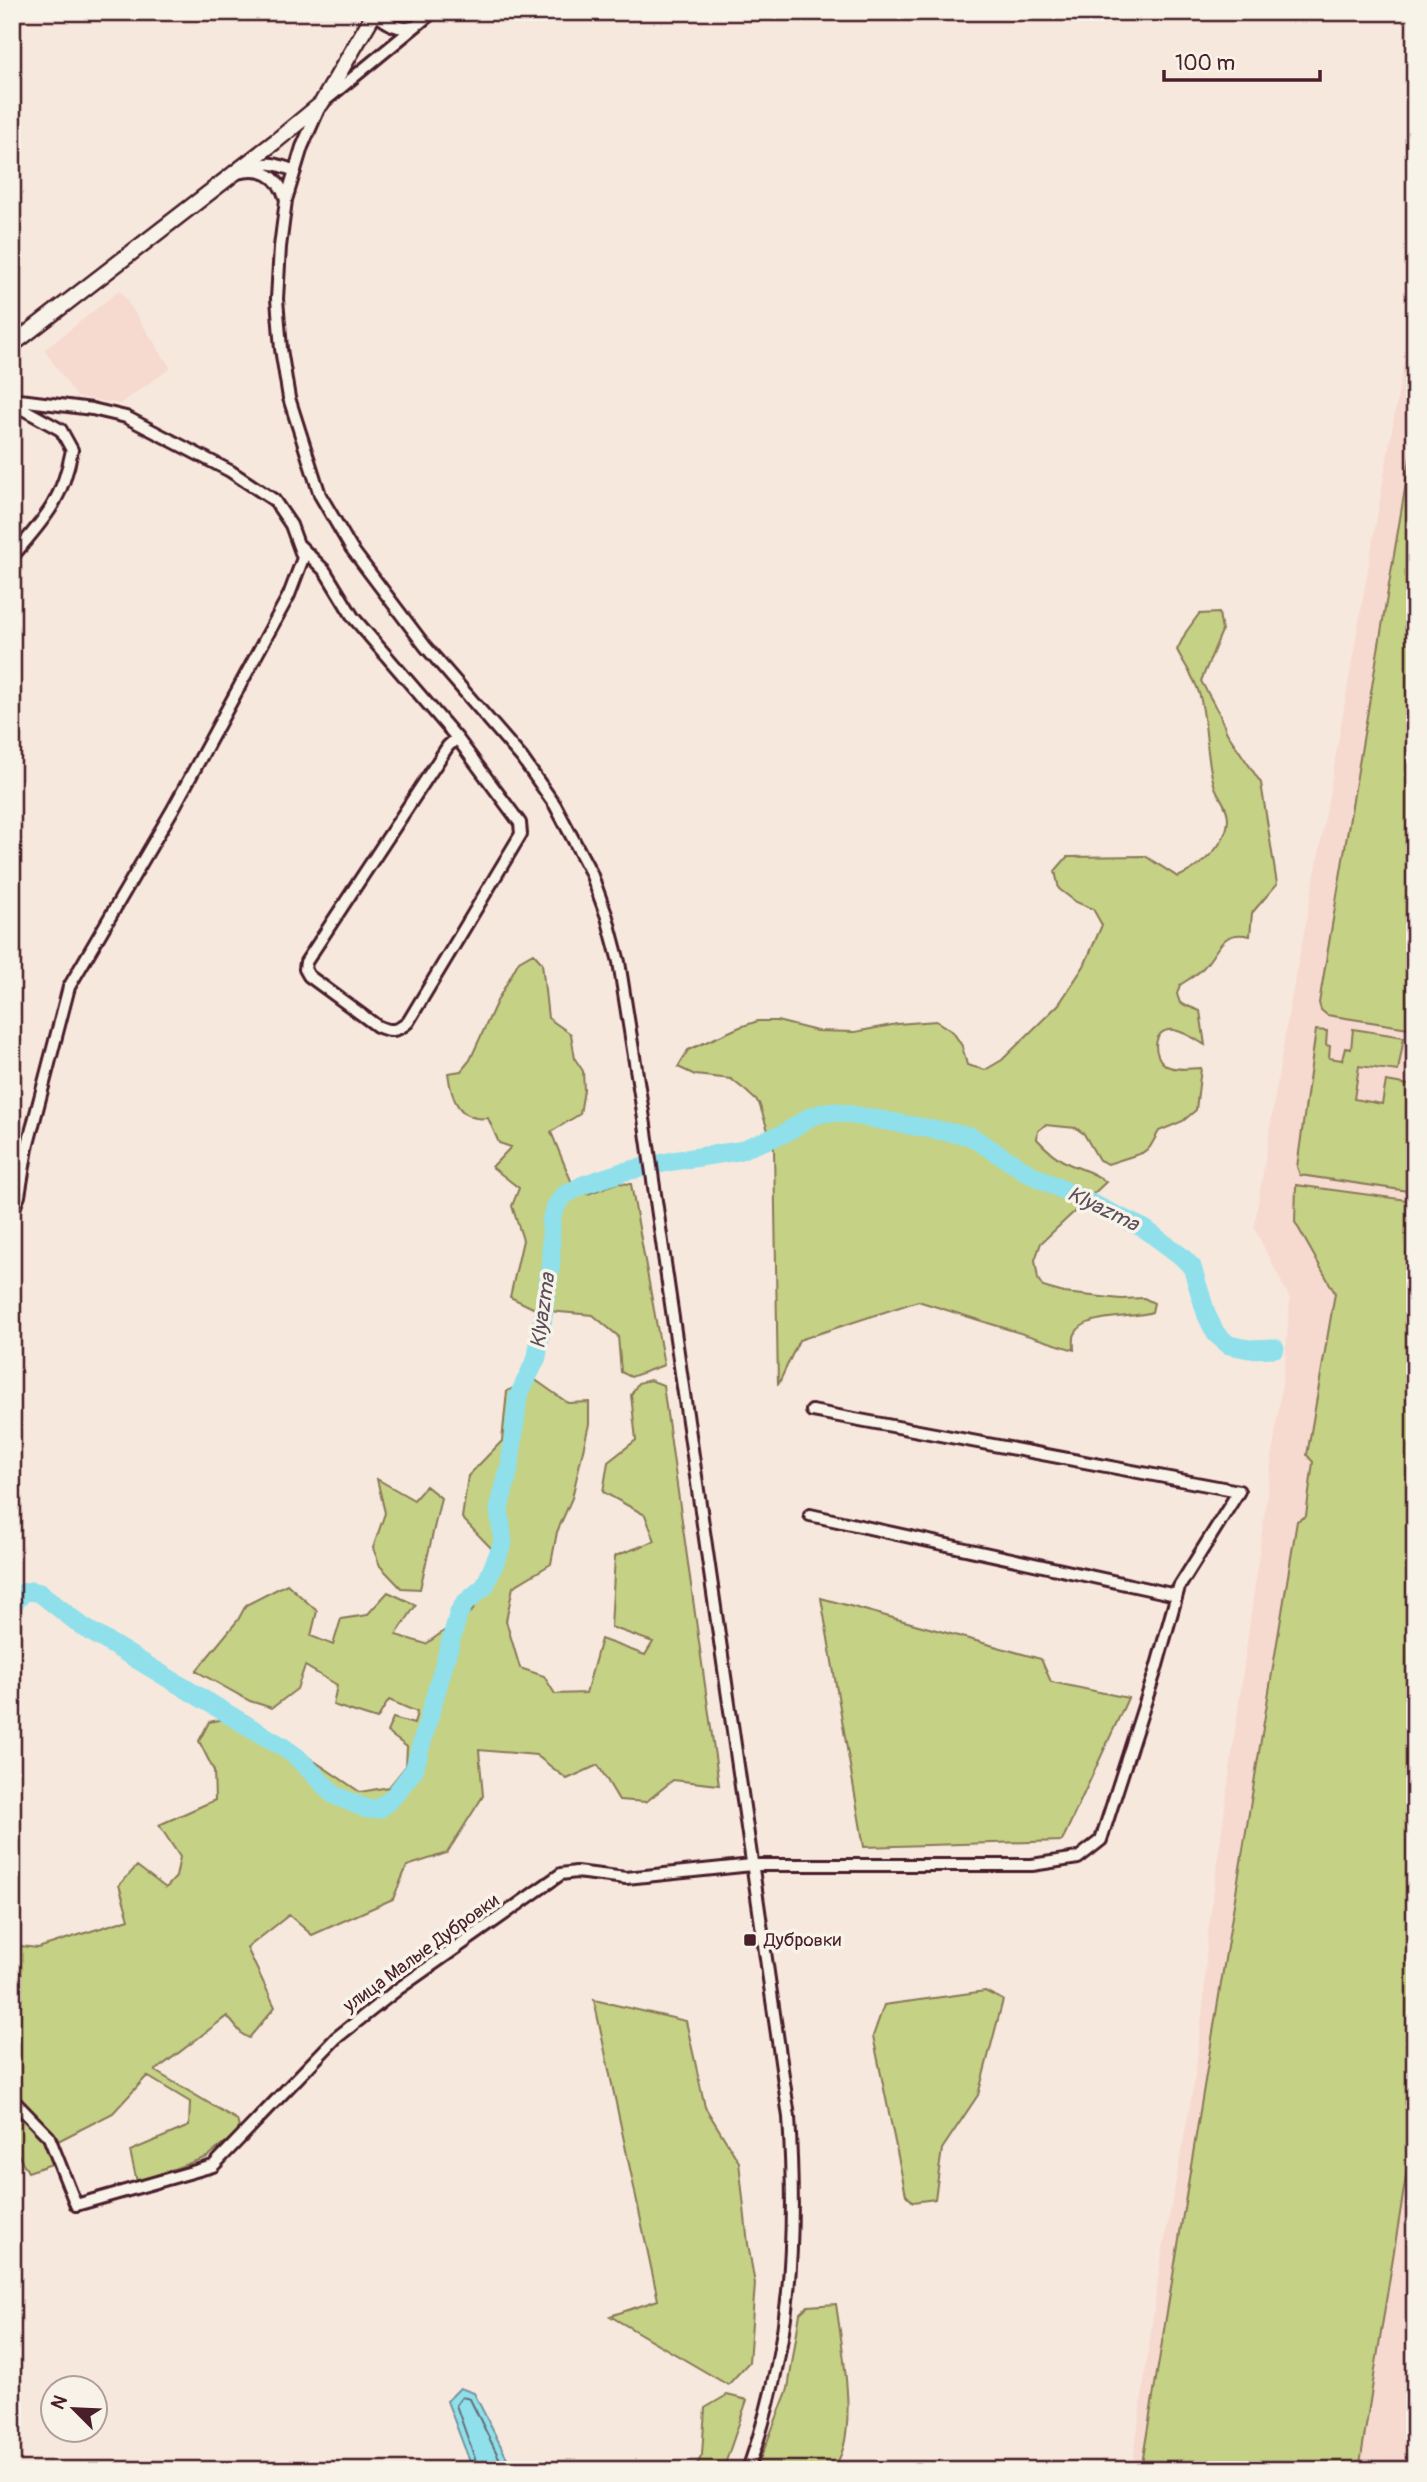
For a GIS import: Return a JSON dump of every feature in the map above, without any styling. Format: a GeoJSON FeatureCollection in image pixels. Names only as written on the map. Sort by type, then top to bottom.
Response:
{"type":"FeatureCollection","features":[{"type":"Feature","properties":{"kind":"street"},"geometry":{"type":"LineString","coordinates":[[12,345],[276,141],[433,12]]}},
{"type":"Feature","properties":{"kind":"street"},"geometry":{"type":"LineString","coordinates":[[417,25],[405,29],[389,24],[375,13],[321,104],[302,147],[286,200],[280,247],[277,299],[281,349],[289,398],[320,495],[351,548],[425,646],[522,758],[555,805],[591,873],[619,962],[656,1198],[789,2117],[793,2183],[787,2316],[775,2383],[748,2470]]}},
{"type":"Feature","properties":{"kind":"street"},"geometry":{"type":"LineString","coordinates":[[276,141],[302,147]]}},
{"type":"Feature","properties":{"kind":"street"},"geometry":{"type":"LineString","coordinates":[[230,175],[263,163],[295,171]]}},
{"type":"Feature","properties":{"kind":"street"},"geometry":{"type":"LineString","coordinates":[[251,169],[274,179],[286,200]]}},
{"type":"Feature","properties":{"kind":"street"},"geometry":{"type":"LineString","coordinates":[[12,401],[92,410],[126,417],[230,471],[274,500],[292,525],[303,558],[289,595],[173,809],[69,987],[27,1148],[19,1196],[12,1213]]}},
{"type":"Feature","properties":{"kind":"street"},"geometry":{"type":"LineString","coordinates":[[12,401],[61,430],[72,450],[66,480],[52,509],[12,557]]}},
{"type":"Feature","properties":{"kind":"street"},"geometry":{"type":"LineString","coordinates":[[298,544],[324,572],[354,617],[457,738],[520,823],[521,834],[408,1022],[399,1030],[388,1031],[377,1026],[309,976],[305,969],[306,962],[448,746],[457,738]]}},
{"type":"Feature","properties":{"kind":"street","name":"улица Малые Дубровки"},"geometry":{"type":"LineString","coordinates":[[12,2099],[48,2137],[76,2205],[214,2166],[336,2038],[398,1989],[561,1874],[576,1872],[626,1878],[752,1865],[1032,1865],[1078,1858],[1101,1840],[1179,1587],[1240,1491],[812,1410]]}},
{"type":"Feature","properties":{"kind":"street"},"geometry":{"type":"LineString","coordinates":[[810,1515],[1177,1594]]}},
{"type":"Feature","properties":{"kind":"shaded area"},"geometry":{"type":"Polygon","coordinates":[[[120,290],[171,368],[120,404],[77,397],[44,350],[120,290]]]}},
{"type":"Feature","properties":{"kind":"shaded area"},"geometry":{"type":"Polygon","coordinates":[[[1415,318],[1415,2470],[1132,2470],[1160,2265],[1194,2083],[1204,1997],[1207,1940],[1285,1360],[1290,1299],[1254,1228],[1287,1021],[1318,858],[1408,337],[1415,318]]]}},
{"type":"Feature","properties":{"kind":"green space"},"geometry":{"type":"Polygon","coordinates":[[[1415,429],[1415,1029],[1327,1015],[1321,1010],[1319,1003],[1415,429]]]}},
{"type":"Feature","properties":{"kind":"green space"},"geometry":{"type":"Polygon","coordinates":[[[1219,613],[1222,631],[1201,681],[1227,733],[1261,783],[1277,884],[1252,913],[1250,936],[1240,935],[1227,939],[1201,971],[1180,985],[1177,994],[1180,1003],[1200,1011],[1205,1045],[1174,1030],[1161,1033],[1158,1038],[1156,1050],[1167,1066],[1179,1069],[1201,1068],[1196,1110],[1183,1121],[1159,1131],[1150,1147],[1142,1153],[1108,1164],[1099,1160],[1084,1134],[1076,1128],[1045,1125],[1038,1131],[1037,1139],[1060,1159],[1093,1173],[1106,1182],[1041,1243],[1035,1260],[1038,1279],[1043,1287],[1064,1293],[1121,1299],[1144,1298],[1154,1303],[1152,1312],[1088,1323],[1080,1327],[1075,1334],[1074,1350],[918,1301],[799,1340],[778,1385],[774,1149],[759,1103],[746,1091],[731,1079],[695,1075],[678,1067],[688,1050],[758,1021],[777,1021],[817,1031],[855,1032],[897,1024],[936,1021],[953,1032],[962,1046],[967,1065],[985,1070],[1002,1060],[1059,1004],[1084,966],[1102,925],[1093,909],[1076,902],[1059,889],[1055,871],[1067,857],[1145,856],[1178,877],[1195,868],[1218,847],[1223,838],[1228,814],[1211,773],[1202,704],[1195,682],[1177,650],[1199,614],[1219,613]]]}},
{"type":"Feature","properties":{"kind":"green space"},"geometry":{"type":"Polygon","coordinates":[[[533,953],[542,963],[548,1018],[571,1034],[575,1059],[583,1071],[584,1090],[580,1114],[551,1132],[574,1188],[588,1194],[617,1183],[631,1184],[664,1365],[631,1377],[621,1372],[618,1336],[593,1315],[537,1310],[510,1297],[523,1240],[512,1206],[519,1188],[492,1167],[511,1147],[499,1143],[488,1118],[478,1118],[463,1112],[451,1091],[448,1073],[461,1071],[470,1060],[519,961],[533,953]]]}},
{"type":"Feature","properties":{"kind":"green space"},"geometry":{"type":"Polygon","coordinates":[[[1353,1029],[1404,1037],[1398,1071],[1359,1066],[1354,1099],[1382,1104],[1386,1081],[1415,1086],[1415,1192],[1300,1175],[1297,1167],[1316,1030],[1327,1031],[1329,1058],[1342,1060],[1345,1048],[1351,1049],[1353,1029]]]}},
{"type":"Feature","properties":{"kind":"green space"},"geometry":{"type":"Polygon","coordinates":[[[1296,1185],[1415,1201],[1415,2120],[1359,2470],[1141,2470],[1297,1521],[1306,1516],[1313,1462],[1307,1455],[1335,1293],[1295,1222],[1296,1185]]]}},
{"type":"Feature","properties":{"kind":"green space"},"geometry":{"type":"Polygon","coordinates":[[[534,1379],[568,1403],[589,1402],[589,1424],[572,1498],[557,1532],[551,1564],[513,1587],[506,1621],[520,1668],[544,1676],[555,1694],[586,1693],[601,1639],[645,1655],[653,1642],[611,1627],[615,1556],[655,1541],[645,1515],[603,1492],[608,1462],[636,1440],[631,1395],[638,1383],[650,1380],[663,1385],[719,1785],[673,1780],[646,1802],[619,1800],[598,1765],[567,1779],[536,1755],[479,1750],[483,1796],[447,1853],[407,1866],[393,1899],[312,1935],[289,1915],[247,1948],[275,2007],[249,2038],[242,2034],[227,2016],[155,2071],[237,2120],[240,2131],[207,2157],[137,2182],[130,2151],[189,2126],[190,2102],[147,2076],[113,2113],[58,2141],[52,2164],[28,2172],[12,2144],[12,1945],[38,1948],[129,1919],[119,1885],[137,1866],[166,1888],[176,1877],[180,1857],[159,1825],[215,1800],[214,1771],[199,1741],[209,1722],[246,1715],[360,1792],[389,1787],[406,1766],[407,1747],[387,1732],[393,1718],[414,1724],[417,1712],[389,1700],[377,1719],[333,1705],[337,1685],[305,1666],[297,1689],[272,1708],[250,1701],[196,1671],[238,1620],[246,1605],[287,1584],[317,1611],[311,1636],[333,1645],[341,1619],[367,1615],[388,1592],[416,1605],[396,1635],[426,1644],[473,1610],[494,1551],[462,1518],[468,1476],[502,1441],[507,1391],[534,1379]]]}},
{"type":"Feature","properties":{"kind":"green space"},"geometry":{"type":"Polygon","coordinates":[[[377,1479],[414,1500],[426,1486],[441,1498],[420,1589],[401,1588],[380,1566],[373,1548],[385,1513],[377,1479]]]}},
{"type":"Feature","properties":{"kind":"green space"},"geometry":{"type":"Polygon","coordinates":[[[821,1598],[1041,1659],[1051,1682],[1128,1698],[1062,1841],[864,1847],[821,1598]]]}},
{"type":"Feature","properties":{"kind":"green space"},"geometry":{"type":"Polygon","coordinates":[[[985,1991],[1003,2000],[978,2095],[942,2149],[935,2199],[913,2202],[906,2195],[873,2036],[884,2005],[985,1991]]]}},
{"type":"Feature","properties":{"kind":"green space"},"geometry":{"type":"Polygon","coordinates":[[[594,2000],[686,2021],[705,2107],[739,2162],[755,2284],[749,2362],[728,2385],[610,2316],[658,2300],[594,2000]]]}},
{"type":"Feature","properties":{"kind":"green space"},"geometry":{"type":"Polygon","coordinates":[[[836,2304],[845,2366],[848,2415],[846,2438],[840,2456],[831,2470],[756,2470],[788,2389],[800,2313],[808,2306],[836,2304]]]}},
{"type":"Feature","properties":{"kind":"green space"},"geometry":{"type":"Polygon","coordinates":[[[727,2395],[747,2400],[723,2470],[694,2470],[702,2455],[705,2408],[727,2395]]]}},
{"type":"Feature","properties":{"kind":"water"},"geometry":{"type":"Polygon","coordinates":[[[460,2388],[474,2393],[513,2470],[473,2470],[447,2401],[460,2388]]]}},
{"type":"Feature","properties":{"kind":"waterway","name":"Klyazma"},"geometry":{"type":"LineString","coordinates":[[12,1605],[23,1593],[40,1593],[83,1627],[283,1747],[297,1757],[334,1795],[367,1809],[379,1809],[394,1796],[414,1770],[459,1612],[465,1603],[485,1586],[503,1543],[499,1509],[510,1465],[518,1397],[537,1357],[551,1263],[551,1220],[556,1206],[563,1196],[583,1185],[622,1172],[738,1151],[785,1133],[808,1118],[822,1113],[836,1112],[970,1136],[1030,1174],[1145,1229],[1181,1256],[1192,1267],[1207,1316],[1216,1334],[1229,1345],[1249,1349],[1275,1348]]}},
{"type":"Feature","properties":{"kind":"place","name":"Дубровки"},"geometry":{"type":"Point","coordinates":[750,1940]}}]}
